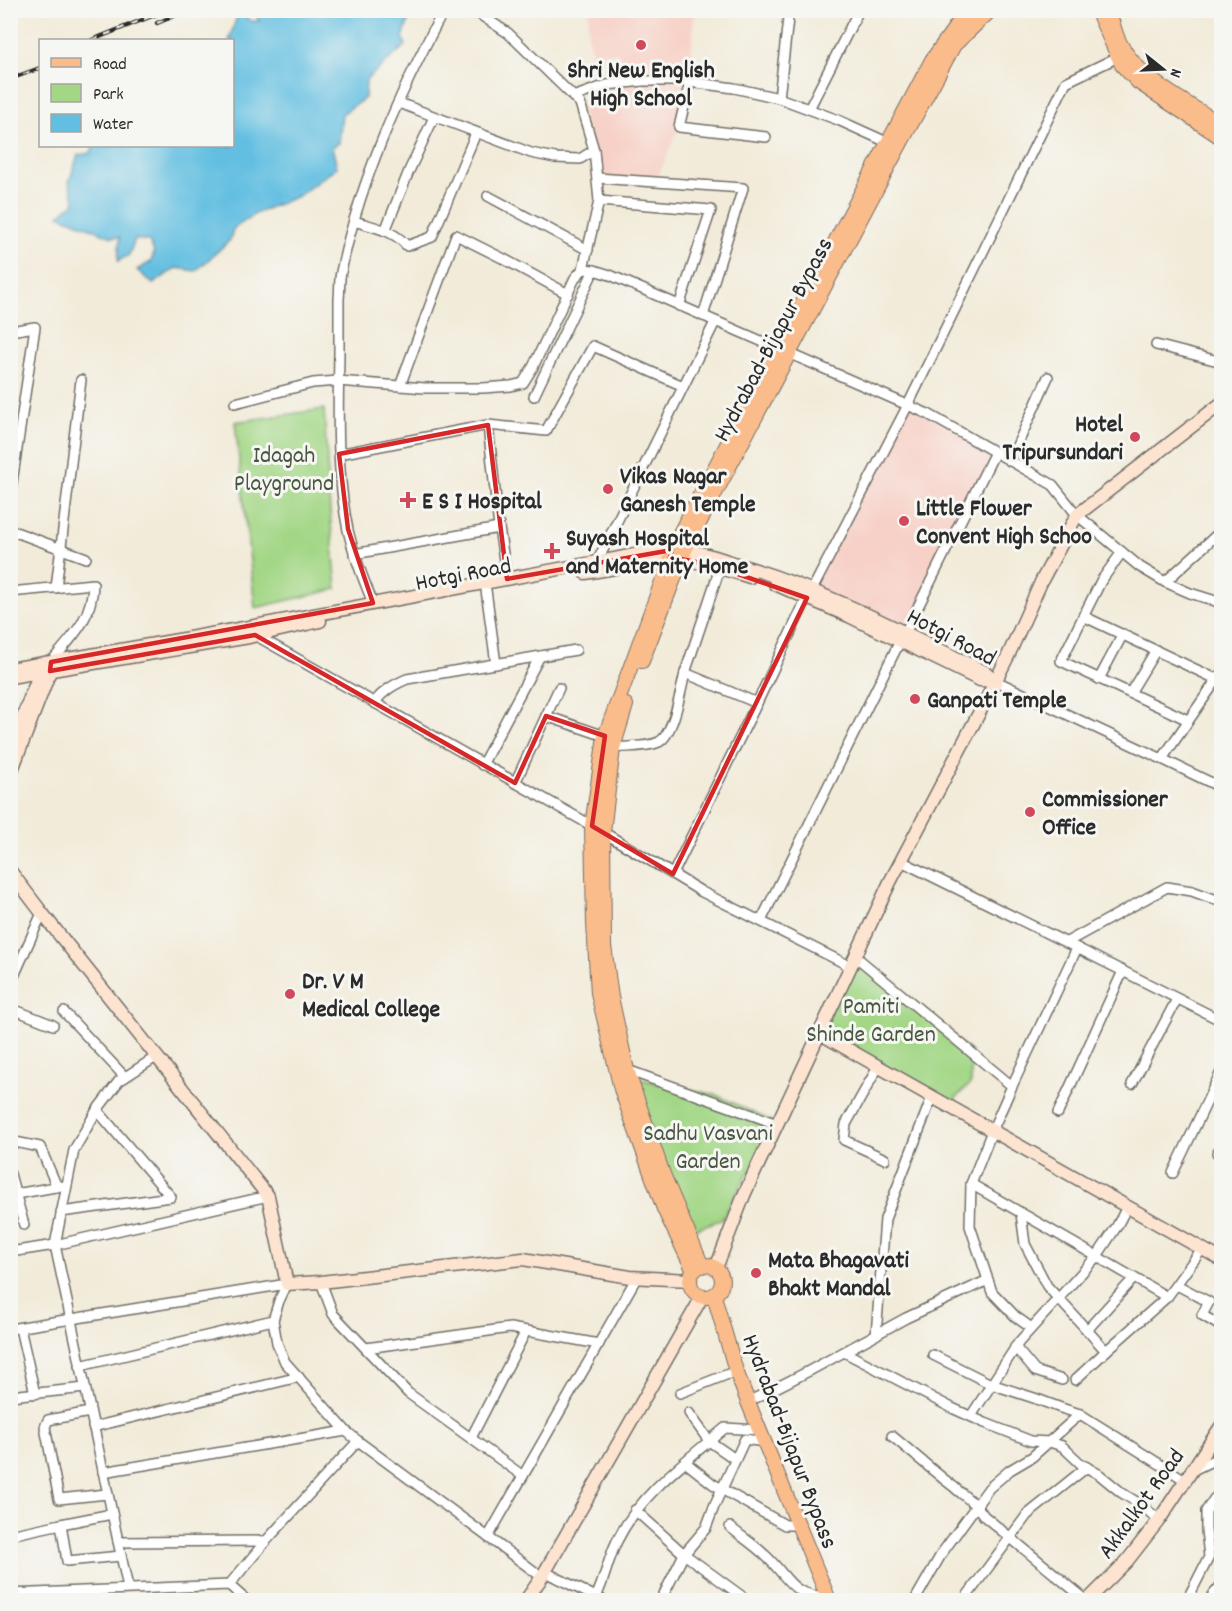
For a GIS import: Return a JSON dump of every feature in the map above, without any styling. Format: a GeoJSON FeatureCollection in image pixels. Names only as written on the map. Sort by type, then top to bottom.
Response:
{"type":"FeatureCollection","features":[{"type":"Feature","properties":{"kind":"main road"},"geometry":{"type":"LineString","coordinates":[[785,351],[932,60],[959,22],[972,10]]}},
{"type":"Feature","properties":{"kind":"main road","name":"Hydrabad-Bijapur Bypass"},"geometry":{"type":"LineString","coordinates":[[700,1271],[627,1070],[611,998],[604,946],[598,829],[609,742],[628,698],[677,555],[785,351],[954,45],[991,10]]}},
{"type":"Feature","properties":{"kind":"main road"},"geometry":{"type":"LineString","coordinates":[[1097,10],[1122,65],[1138,82],[1221,138]]}},
{"type":"Feature","properties":{"kind":"main road"},"geometry":{"type":"LineString","coordinates":[[1108,10],[1117,38],[1139,70],[1221,125]]}},
{"type":"Feature","properties":{"kind":"main road"},"geometry":{"type":"LineString","coordinates":[[708,1296],[693,1291],[700,1271],[744,1196],[901,861],[996,681],[1042,580],[1077,514],[1221,403]]}},
{"type":"Feature","properties":{"kind":"main road","name":"Hotgi Road"},"geometry":{"type":"LineString","coordinates":[[10,669],[46,667],[255,635],[329,619],[677,555],[810,594]]}},
{"type":"Feature","properties":{"kind":"main road","name":"Hotgi Road"},"geometry":{"type":"LineString","coordinates":[[10,677],[46,667],[184,639],[597,562],[677,555],[713,557],[782,578],[810,594],[902,637],[980,680],[996,681]]}},
{"type":"Feature","properties":{"kind":"main road"},"geometry":{"type":"LineString","coordinates":[[10,750],[46,667]]}},
{"type":"Feature","properties":{"kind":"main road"},"geometry":{"type":"LineString","coordinates":[[10,776],[46,667]]}},
{"type":"Feature","properties":{"kind":"main road"},"geometry":{"type":"LineString","coordinates":[[598,829],[594,923],[598,993],[621,1089],[664,1209],[700,1271]]}},
{"type":"Feature","properties":{"kind":"main road"},"geometry":{"type":"LineString","coordinates":[[10,871],[268,1196],[287,1284],[523,1259],[637,1277],[700,1271],[722,1277],[721,1288],[708,1296],[544,1574],[526,1600]]}},
{"type":"Feature","properties":{"kind":"main road"},"geometry":{"type":"LineString","coordinates":[[819,1033],[1221,1260]]}},
{"type":"Feature","properties":{"kind":"main road","name":"Hydrabad-Bijapur Bypass"},"geometry":{"type":"LineString","coordinates":[[708,1296],[761,1436],[828,1599]]}},
{"type":"Feature","properties":{"kind":"main road","name":"Akkalkot Road"},"geometry":{"type":"LineString","coordinates":[[1087,1600],[1127,1561],[1159,1520],[1221,1425]]}},
{"type":"Feature","properties":{"kind":"street"},"geometry":{"type":"LineString","coordinates":[[373,603],[354,554],[341,479],[338,381],[340,276],[354,221],[388,126],[444,10]]}},
{"type":"Feature","properties":{"kind":"street"},"geometry":{"type":"LineString","coordinates":[[235,403],[313,383],[338,381],[400,386],[483,388],[511,386],[523,383],[533,367],[575,278],[583,269],[599,201],[594,150],[580,103],[508,33],[473,10]]}},
{"type":"Feature","properties":{"kind":"street"},"geometry":{"type":"LineString","coordinates":[[779,98],[789,10]]}},
{"type":"Feature","properties":{"kind":"street"},"geometry":{"type":"LineString","coordinates":[[809,109],[859,10]]}},
{"type":"Feature","properties":{"kind":"street"},"geometry":{"type":"LineString","coordinates":[[673,874],[810,594],[908,405],[1066,82],[1118,57]]}},
{"type":"Feature","properties":{"kind":"street"},"geometry":{"type":"LineString","coordinates":[[573,97],[607,85],[644,81],[690,82],[734,88],[779,98],[838,120],[889,144]]}},
{"type":"Feature","properties":{"kind":"street"},"geometry":{"type":"LineString","coordinates":[[690,82],[679,127],[766,137]]}},
{"type":"Feature","properties":{"kind":"street"},"geometry":{"type":"LineString","coordinates":[[399,103],[531,153],[555,158],[580,159],[594,150]]}},
{"type":"Feature","properties":{"kind":"street"},"geometry":{"type":"LineString","coordinates":[[385,231],[434,117]]}},
{"type":"Feature","properties":{"kind":"street"},"geometry":{"type":"LineString","coordinates":[[354,221],[400,238],[407,246],[432,237],[476,133]]}},
{"type":"Feature","properties":{"kind":"street"},"geometry":{"type":"LineString","coordinates":[[597,178],[743,188],[703,316]]}},
{"type":"Feature","properties":{"kind":"street"},"geometry":{"type":"LineString","coordinates":[[488,196],[588,250]]}},
{"type":"Feature","properties":{"kind":"street"},"geometry":{"type":"LineString","coordinates":[[599,201],[711,210],[679,306]]}},
{"type":"Feature","properties":{"kind":"street"},"geometry":{"type":"LineString","coordinates":[[400,386],[456,235],[568,294]]}},
{"type":"Feature","properties":{"kind":"street"},"geometry":{"type":"LineString","coordinates":[[583,269],[609,275],[928,414],[1053,485],[1077,514],[1140,567],[1165,582],[1221,603]]}},
{"type":"Feature","properties":{"kind":"street"},"geometry":{"type":"LineString","coordinates":[[534,396],[594,270]]}},
{"type":"Feature","properties":{"kind":"street"},"geometry":{"type":"LineString","coordinates":[[597,562],[716,322]]}},
{"type":"Feature","properties":{"kind":"street"},"geometry":{"type":"LineString","coordinates":[[10,331],[35,327],[10,496]]}},
{"type":"Feature","properties":{"kind":"street"},"geometry":{"type":"LineString","coordinates":[[1156,345],[1221,362]]}},
{"type":"Feature","properties":{"kind":"street"},"geometry":{"type":"LineString","coordinates":[[339,454],[488,425],[546,431],[593,346],[684,386]]}},
{"type":"Feature","properties":{"kind":"street"},"geometry":{"type":"LineString","coordinates":[[1010,461],[1048,377]]}},
{"type":"Feature","properties":{"kind":"street"},"geometry":{"type":"LineString","coordinates":[[56,588],[81,380]]}},
{"type":"Feature","properties":{"kind":"street"},"geometry":{"type":"LineString","coordinates":[[488,425],[507,579]]}},
{"type":"Feature","properties":{"kind":"street"},"geometry":{"type":"LineString","coordinates":[[761,921],[995,452]]}},
{"type":"Feature","properties":{"kind":"street"},"geometry":{"type":"LineString","coordinates":[[354,554],[499,528]]}},
{"type":"Feature","properties":{"kind":"street"},"geometry":{"type":"LineString","coordinates":[[10,530],[86,558]]}},
{"type":"Feature","properties":{"kind":"street"},"geometry":{"type":"LineString","coordinates":[[1165,582],[1221,530]]}},
{"type":"Feature","properties":{"kind":"street"},"geometry":{"type":"LineString","coordinates":[[1122,552],[1101,581],[1061,661],[1188,720]]}},
{"type":"Feature","properties":{"kind":"street"},"geometry":{"type":"LineString","coordinates":[[546,716],[609,742],[653,744],[662,740],[672,724],[685,673],[720,568]]}},
{"type":"Feature","properties":{"kind":"street"},"geometry":{"type":"LineString","coordinates":[[10,592],[93,584],[93,600],[85,619],[72,638],[46,667]]}},
{"type":"Feature","properties":{"kind":"street"},"geometry":{"type":"LineString","coordinates":[[486,590],[496,664]]}},
{"type":"Feature","properties":{"kind":"street"},"geometry":{"type":"LineString","coordinates":[[1083,616],[1156,650],[1219,675],[1162,759]]}},
{"type":"Feature","properties":{"kind":"street"},"geometry":{"type":"LineString","coordinates":[[1099,679],[1123,634]]}},
{"type":"Feature","properties":{"kind":"street"},"geometry":{"type":"LineString","coordinates":[[255,635],[598,829],[702,892],[761,921],[853,961],[1012,1086]]}},
{"type":"Feature","properties":{"kind":"street"},"geometry":{"type":"LineString","coordinates":[[375,703],[381,694],[394,684],[407,679],[576,650]]}},
{"type":"Feature","properties":{"kind":"street"},"geometry":{"type":"LineString","coordinates":[[1130,693],[1156,650]]}},
{"type":"Feature","properties":{"kind":"street"},"geometry":{"type":"LineString","coordinates":[[482,765],[540,656]]}},
{"type":"Feature","properties":{"kind":"street"},"geometry":{"type":"LineString","coordinates":[[685,673],[757,703]]}},
{"type":"Feature","properties":{"kind":"street"},"geometry":{"type":"LineString","coordinates":[[996,681],[1221,788]]}},
{"type":"Feature","properties":{"kind":"street"},"geometry":{"type":"LineString","coordinates":[[514,783],[559,688]]}},
{"type":"Feature","properties":{"kind":"street"},"geometry":{"type":"LineString","coordinates":[[901,861],[1221,1021]]}},
{"type":"Feature","properties":{"kind":"street"},"geometry":{"type":"LineString","coordinates":[[1067,942],[1167,887],[1192,891],[1221,902]]}},
{"type":"Feature","properties":{"kind":"street"},"geometry":{"type":"LineString","coordinates":[[10,985],[42,913]]}},
{"type":"Feature","properties":{"kind":"street"},"geometry":{"type":"LineString","coordinates":[[1030,1327],[1016,1317],[992,1292],[970,1226],[971,1184],[1012,1086],[1077,948]]}},
{"type":"Feature","properties":{"kind":"street"},"geometry":{"type":"LineString","coordinates":[[1058,1113],[1123,971]]}},
{"type":"Feature","properties":{"kind":"street"},"geometry":{"type":"LineString","coordinates":[[1132,1084],[1177,999]]}},
{"type":"Feature","properties":{"kind":"street"},"geometry":{"type":"LineString","coordinates":[[10,1008],[53,1025]]}},
{"type":"Feature","properties":{"kind":"street"},"geometry":{"type":"LineString","coordinates":[[64,1012],[126,1077]]}},
{"type":"Feature","properties":{"kind":"street"},"geometry":{"type":"LineString","coordinates":[[128,1588],[55,1245],[61,1212],[62,1186],[74,1150],[97,1110],[119,1081],[156,1056]]}},
{"type":"Feature","properties":{"kind":"street"},"geometry":{"type":"LineString","coordinates":[[878,1066],[846,1124],[844,1140],[885,1159]]}},
{"type":"Feature","properties":{"kind":"street"},"geometry":{"type":"LineString","coordinates":[[627,1070],[777,1124]]}},
{"type":"Feature","properties":{"kind":"street"},"geometry":{"type":"LineString","coordinates":[[1173,1173],[1221,1070]]}},
{"type":"Feature","properties":{"kind":"street"},"geometry":{"type":"LineString","coordinates":[[876,1335],[885,1219],[932,1097]]}},
{"type":"Feature","properties":{"kind":"street"},"geometry":{"type":"LineString","coordinates":[[61,1212],[171,1197],[97,1110]]}},
{"type":"Feature","properties":{"kind":"street"},"geometry":{"type":"LineString","coordinates":[[10,1141],[40,1147],[62,1186]]}},
{"type":"Feature","properties":{"kind":"street"},"geometry":{"type":"LineString","coordinates":[[10,1174],[13,1194],[24,1225]]}},
{"type":"Feature","properties":{"kind":"street"},"geometry":{"type":"LineString","coordinates":[[971,1184],[1167,1297]]}},
{"type":"Feature","properties":{"kind":"street"},"geometry":{"type":"LineString","coordinates":[[13,1194],[62,1186]]}},
{"type":"Feature","properties":{"kind":"street"},"geometry":{"type":"LineString","coordinates":[[10,1252],[55,1245],[268,1196]]}},
{"type":"Feature","properties":{"kind":"street"},"geometry":{"type":"LineString","coordinates":[[971,1416],[1030,1327],[1097,1256],[1127,1207]]}},
{"type":"Feature","properties":{"kind":"street"},"geometry":{"type":"LineString","coordinates":[[1021,1214],[1025,1244],[1047,1286],[1106,1351]]}},
{"type":"Feature","properties":{"kind":"street"},"geometry":{"type":"LineString","coordinates":[[1075,1380],[1167,1297],[1202,1249]]}},
{"type":"Feature","properties":{"kind":"street"},"geometry":{"type":"LineString","coordinates":[[488,1537],[637,1277]]}},
{"type":"Feature","properties":{"kind":"street"},"geometry":{"type":"LineString","coordinates":[[1087,1330],[1134,1278]]}},
{"type":"Feature","properties":{"kind":"street"},"geometry":{"type":"LineString","coordinates":[[748,1402],[906,1318],[988,1280]]}},
{"type":"Feature","properties":{"kind":"street"},"geometry":{"type":"LineString","coordinates":[[321,1282],[333,1314],[408,1392],[523,1476]]}},
{"type":"Feature","properties":{"kind":"street"},"geometry":{"type":"LineString","coordinates":[[287,1284],[273,1320],[277,1343],[285,1362],[346,1431],[488,1537],[544,1574],[598,1599],[616,1542],[635,1510],[685,1462],[725,1428],[761,1436]]}},
{"type":"Feature","properties":{"kind":"street"},"geometry":{"type":"LineString","coordinates":[[34,1394],[15,1329],[287,1284]]}},
{"type":"Feature","properties":{"kind":"street"},"geometry":{"type":"LineString","coordinates":[[1177,1285],[1209,1302],[1202,1315],[1221,1327]]}},
{"type":"Feature","properties":{"kind":"street"},"geometry":{"type":"LineString","coordinates":[[80,1366],[273,1320]]}},
{"type":"Feature","properties":{"kind":"street"},"geometry":{"type":"LineString","coordinates":[[366,1348],[510,1328],[599,1344]]}},
{"type":"Feature","properties":{"kind":"street"},"geometry":{"type":"LineString","coordinates":[[471,1438],[526,1331]]}},
{"type":"Feature","properties":{"kind":"street"},"geometry":{"type":"LineString","coordinates":[[1016,1347],[1035,1371],[1062,1380]]}},
{"type":"Feature","properties":{"kind":"street"},"geometry":{"type":"LineString","coordinates":[[844,1352],[971,1416],[1031,1441],[1050,1442],[1062,1446],[1159,1520]]}},
{"type":"Feature","properties":{"kind":"street"},"geometry":{"type":"LineString","coordinates":[[933,1355],[991,1384],[1080,1414],[1188,1476],[1221,1456]]}},
{"type":"Feature","properties":{"kind":"street"},"geometry":{"type":"LineString","coordinates":[[680,1393],[736,1371]]}},
{"type":"Feature","properties":{"kind":"street"},"geometry":{"type":"LineString","coordinates":[[93,1427],[299,1377]]}},
{"type":"Feature","properties":{"kind":"street"},"geometry":{"type":"LineString","coordinates":[[10,1396],[85,1388]]}},
{"type":"Feature","properties":{"kind":"street"},"geometry":{"type":"LineString","coordinates":[[90,1412],[48,1420],[45,1427],[59,1499],[107,1494]]}},
{"type":"Feature","properties":{"kind":"street"},"geometry":{"type":"LineString","coordinates":[[689,1413],[710,1441],[735,1459]]}},
{"type":"Feature","properties":{"kind":"street"},"geometry":{"type":"LineString","coordinates":[[915,1600],[942,1553],[989,1488],[1010,1470],[1032,1457],[1080,1414]]}},
{"type":"Feature","properties":{"kind":"street"},"geometry":{"type":"LineString","coordinates":[[103,1472],[346,1431]]}},
{"type":"Feature","properties":{"kind":"street"},"geometry":{"type":"LineString","coordinates":[[661,1600],[684,1554],[706,1528],[745,1439],[761,1436]]}},
{"type":"Feature","properties":{"kind":"street"},"geometry":{"type":"LineString","coordinates":[[892,1436],[977,1505],[984,1516],[1087,1600]]}},
{"type":"Feature","properties":{"kind":"street"},"geometry":{"type":"LineString","coordinates":[[229,1586],[266,1540],[358,1441]]}},
{"type":"Feature","properties":{"kind":"street"},"geometry":{"type":"LineString","coordinates":[[685,1462],[722,1488],[785,1525],[798,1525]]}},
{"type":"Feature","properties":{"kind":"street"},"geometry":{"type":"LineString","coordinates":[[964,1600],[1027,1515],[1087,1467]]}},
{"type":"Feature","properties":{"kind":"street"},"geometry":{"type":"LineString","coordinates":[[1187,1600],[1209,1557],[1206,1511],[1221,1492]]}},
{"type":"Feature","properties":{"kind":"street"},"geometry":{"type":"LineString","coordinates":[[635,1510],[684,1554],[747,1600]]}},
{"type":"Feature","properties":{"kind":"street"},"geometry":{"type":"LineString","coordinates":[[10,1534],[112,1514]]}},
{"type":"Feature","properties":{"kind":"street"},"geometry":{"type":"LineString","coordinates":[[61,1524],[66,1561],[121,1556]]}},
{"type":"Feature","properties":{"kind":"street"},"geometry":{"type":"LineString","coordinates":[[730,1527],[776,1565],[798,1591],[828,1599]]}},
{"type":"Feature","properties":{"kind":"street"},"geometry":{"type":"LineString","coordinates":[[118,1542],[266,1540]]}},
{"type":"Feature","properties":{"kind":"street"},"geometry":{"type":"LineString","coordinates":[[1209,1600],[1221,1584]]}},
{"type":"Feature","properties":{"kind":"street"},"geometry":{"type":"LineString","coordinates":[[12,1596],[128,1588],[229,1586],[246,1600]]}},
{"type":"Feature","properties":{"kind":"highlighted area"},"geometry":{"type":"Polygon","coordinates":[[[488,425],[507,579],[672,550],[670,557],[712,565],[807,598],[673,874],[592,826],[605,736],[546,716],[515,783],[255,635],[50,671],[51,662],[373,603],[348,529],[339,454],[488,425]]]}},
{"type":"Feature","properties":{"kind":"shaded area"},"geometry":{"type":"Polygon","coordinates":[[[589,11],[694,11],[690,82],[679,127],[656,182],[597,178],[580,103],[598,88],[619,83],[619,53],[593,54],[588,37],[589,11]]]}},
{"type":"Feature","properties":{"kind":"shaded area","name":"Little Flower Convent High Schoo"},"geometry":{"type":"Polygon","coordinates":[[[908,405],[995,452],[905,633],[812,590],[908,405]]]}},
{"type":"Feature","properties":{"kind":"green space","name":"Idagah Playground"},"geometry":{"type":"Polygon","coordinates":[[[324,409],[337,589],[255,608],[235,422],[324,409]]]}},
{"type":"Feature","properties":{"kind":"green space","name":"Pamiti Shinde Garden"},"geometry":{"type":"Polygon","coordinates":[[[855,956],[971,1052],[971,1083],[948,1106],[819,1033],[855,956]]]}},
{"type":"Feature","properties":{"kind":"green space","name":"Sadhu Vasvani Garden"},"geometry":{"type":"Polygon","coordinates":[[[630,1077],[716,1095],[777,1124],[721,1220],[694,1229],[677,1202],[630,1077]]]}},
{"type":"Feature","properties":{"kind":"water"},"geometry":{"type":"Polygon","coordinates":[[[239,10],[250,21],[259,21],[254,11],[406,11],[408,22],[403,38],[406,45],[366,80],[365,98],[342,114],[339,143],[332,147],[337,167],[298,196],[257,213],[233,229],[230,240],[196,271],[176,268],[153,284],[137,270],[151,262],[154,252],[149,241],[135,239],[129,255],[118,261],[120,237],[112,237],[59,215],[75,202],[69,182],[78,155],[91,153],[93,147],[234,147],[234,39],[229,39],[239,10]]]}},
{"type":"Feature","properties":{"kind":"railway"},"geometry":{"type":"LineString","coordinates":[[94,39],[167,10]]}},
{"type":"Feature","properties":{"kind":"railway"},"geometry":{"type":"LineString","coordinates":[[157,23],[188,10]]}},
{"type":"Feature","properties":{"kind":"railway"},"geometry":{"type":"LineString","coordinates":[[10,79],[39,68]]}},
{"type":"Feature","properties":{"kind":"place","name":"Shri New English High School"},"geometry":{"type":"Point","coordinates":[641,45]}},
{"type":"Feature","properties":{"kind":"place","name":"Hotel Tripursundari"},"geometry":{"type":"Point","coordinates":[1135,437]}},
{"type":"Feature","properties":{"kind":"place","name":"Vikas Nagar Ganesh Temple"},"geometry":{"type":"Point","coordinates":[608,489]}},
{"type":"Feature","properties":{"kind":"place","name":"E S I Hospital"},"geometry":{"type":"Point","coordinates":[408,500]}},
{"type":"Feature","properties":{"kind":"place","name":"Little Flower Convent High Schoo"},"geometry":{"type":"Point","coordinates":[904,521]}},
{"type":"Feature","properties":{"kind":"place","name":"Suyash Hospital and Maternity Home"},"geometry":{"type":"Point","coordinates":[552,551]}},
{"type":"Feature","properties":{"kind":"place","name":"Ganpati Temple"},"geometry":{"type":"Point","coordinates":[915,699]}},
{"type":"Feature","properties":{"kind":"place","name":"Commissioner Office"},"geometry":{"type":"Point","coordinates":[1030,812]}},
{"type":"Feature","properties":{"kind":"place","name":"Dr. V M Medical College"},"geometry":{"type":"Point","coordinates":[290,994]}},
{"type":"Feature","properties":{"kind":"place","name":"Mata Bhagavati Bhakt Mandal"},"geometry":{"type":"Point","coordinates":[756,1273]}}]}
